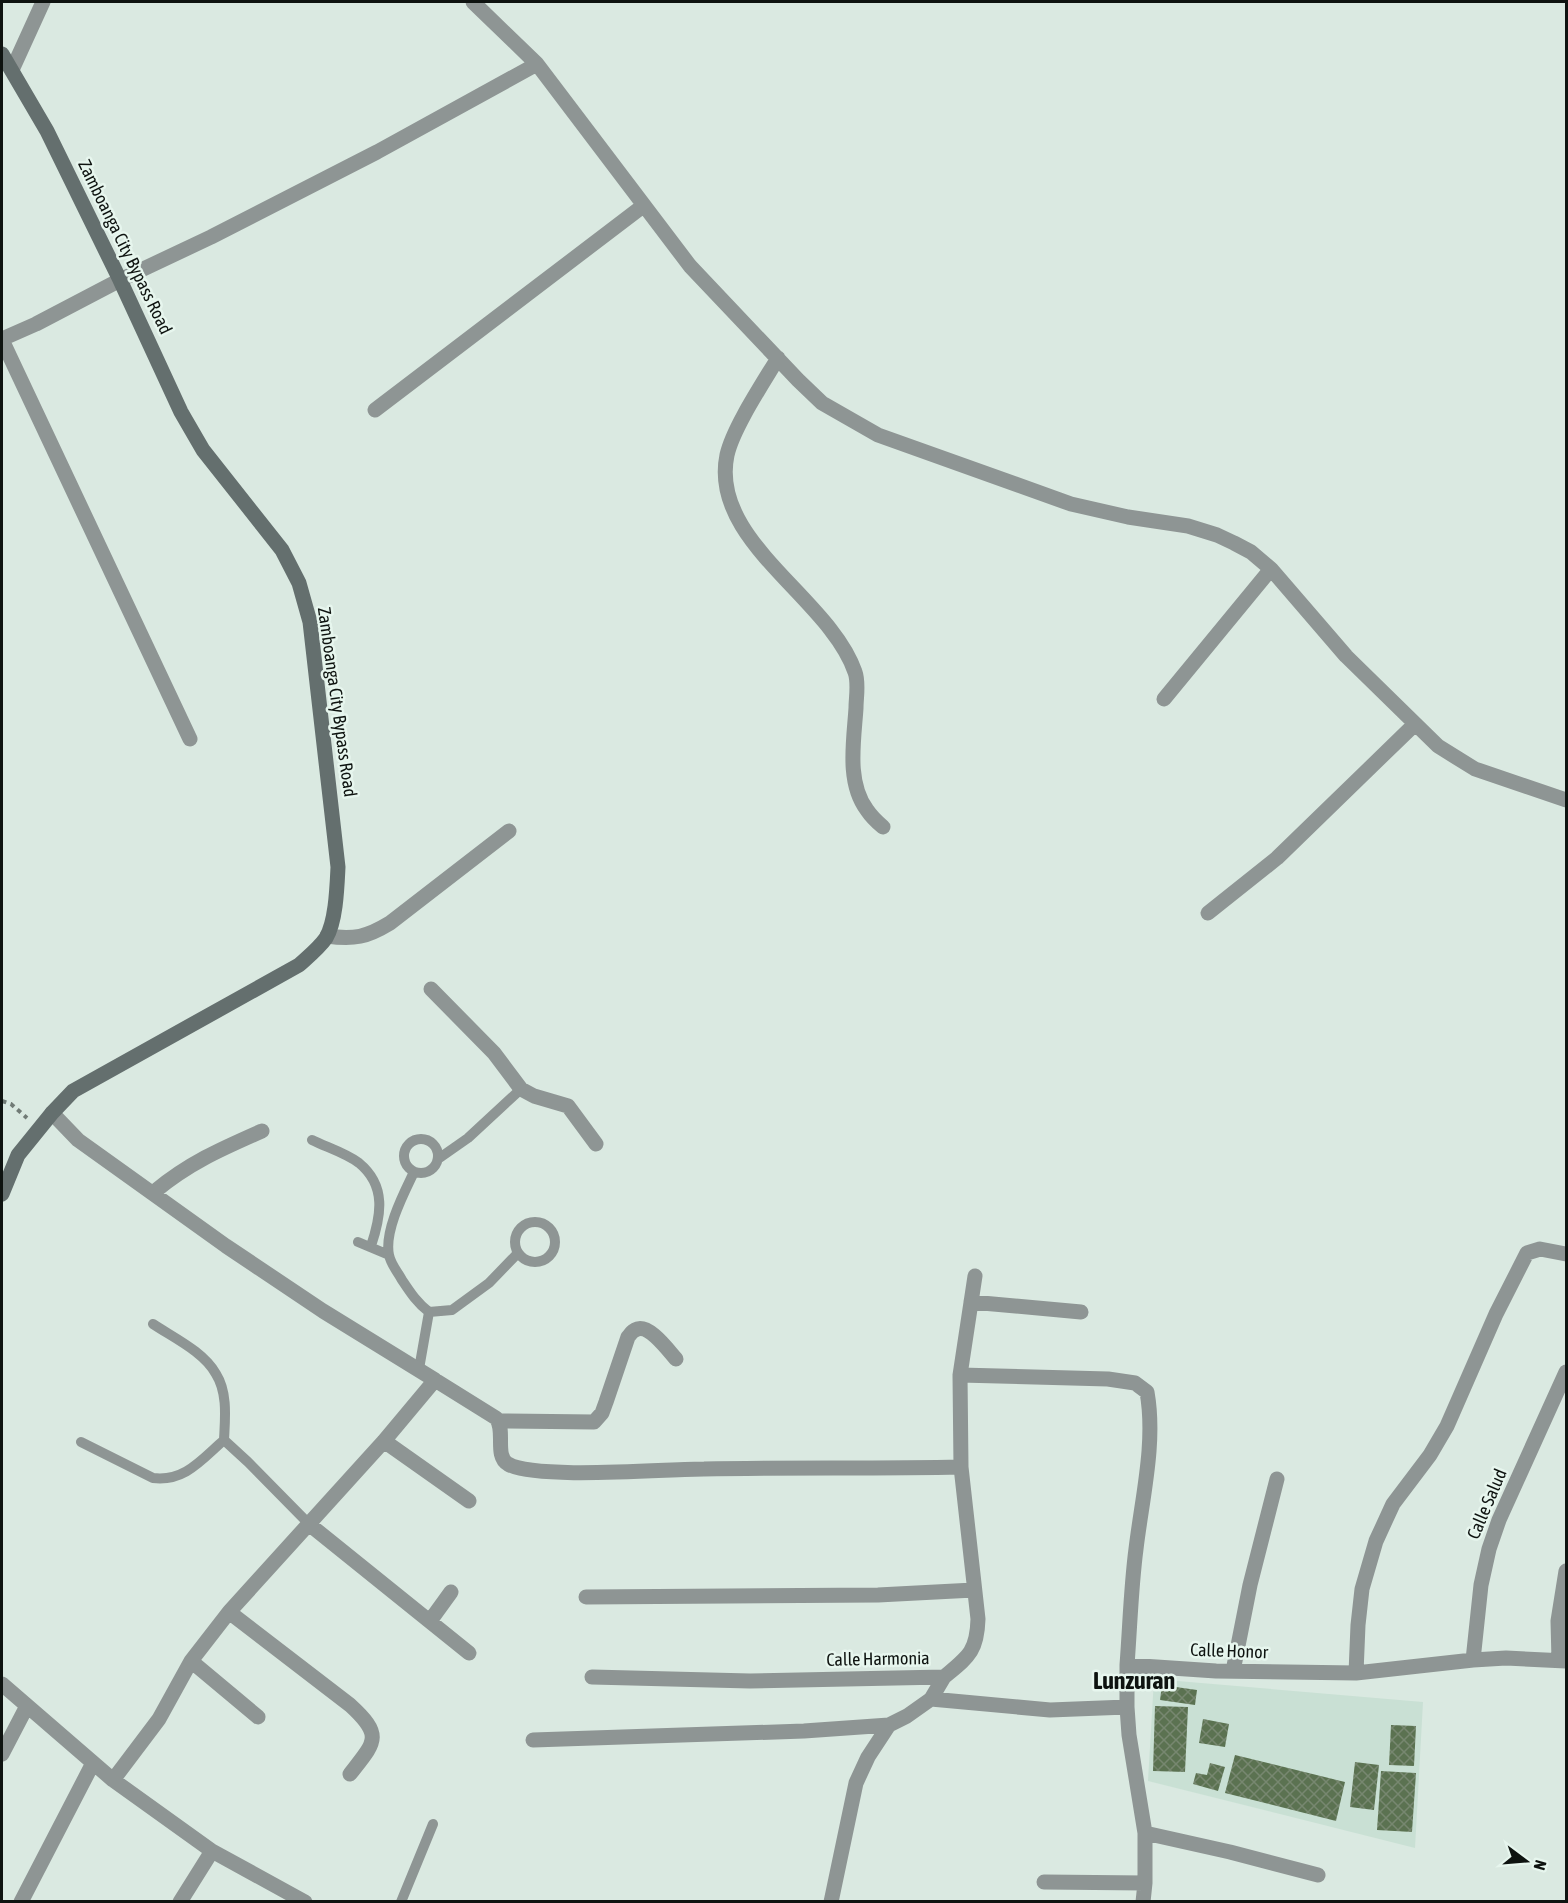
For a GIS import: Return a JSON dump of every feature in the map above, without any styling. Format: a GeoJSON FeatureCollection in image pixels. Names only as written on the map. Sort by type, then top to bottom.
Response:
{"type":"FeatureCollection","features":[{"type":"Feature","properties":{"kind":"main road","name":"Zamboanga City Bypass Road"},"geometry":{"type":"LineString","coordinates":[[2,54],[47,131],[181,412],[203,450],[282,550],[299,583],[310,622],[338,867],[336,895],[327,936]]}},
{"type":"Feature","properties":{"kind":"main road"},"geometry":{"type":"LineString","coordinates":[[2,1194],[18,1155],[73,1091],[299,964],[317,949],[327,936]]}},
{"type":"Feature","properties":{"kind":"street"},"geometry":{"type":"LineString","coordinates":[[12,70],[43,2]]}},
{"type":"Feature","properties":{"kind":"street"},"geometry":{"type":"LineString","coordinates":[[473,2],[537,64],[690,266],[822,403],[879,435],[1071,504],[1128,517],[1188,526],[1217,535],[1251,552],[1271,569],[1346,656],[1438,746],[1475,769],[1566,800]]}},
{"type":"Feature","properties":{"kind":"street"},"geometry":{"type":"LineString","coordinates":[[190,739],[2,340],[346,168],[537,64]]}},
{"type":"Feature","properties":{"kind":"street"},"geometry":{"type":"LineString","coordinates":[[375,410],[643,206]]}},
{"type":"Feature","properties":{"kind":"street"},"geometry":{"type":"LineString","coordinates":[[777,358],[727,453],[725,473],[728,496],[742,526],[782,576],[805,598],[852,662],[856,675],[853,756],[856,786],[867,811],[883,827]]}},
{"type":"Feature","properties":{"kind":"street"},"geometry":{"type":"LineString","coordinates":[[1164,699],[1271,569]]}},
{"type":"Feature","properties":{"kind":"street"},"geometry":{"type":"LineString","coordinates":[[1208,912],[1277,858],[1415,724]]}},
{"type":"Feature","properties":{"kind":"street"},"geometry":{"type":"LineString","coordinates":[[327,936],[357,938],[374,933],[509,831]]}},
{"type":"Feature","properties":{"kind":"street"},"geometry":{"type":"LineString","coordinates":[[431,989],[494,1053],[521,1089],[534,1096],[568,1106],[597,1144]]}},
{"type":"Feature","properties":{"kind":"street"},"geometry":{"type":"LineString","coordinates":[[52,1113],[78,1140],[154,1192],[226,1246],[303,1298],[499,1421],[594,1422],[602,1413],[628,1336],[636,1329],[643,1328],[650,1331],[676,1359]]}},
{"type":"Feature","properties":{"kind":"street"},"geometry":{"type":"LineString","coordinates":[[154,1192],[205,1156],[262,1131]]}},
{"type":"Feature","properties":{"kind":"street"},"geometry":{"type":"LineString","coordinates":[[1356,1673],[1362,1589],[1376,1541],[1393,1504],[1430,1455],[1447,1426],[1496,1314],[1527,1253],[1540,1249],[1566,1254]]}},
{"type":"Feature","properties":{"kind":"street"},"geometry":{"type":"LineString","coordinates":[[944,1677],[971,1652],[977,1638],[978,1619],[961,1467],[960,1375],[975,1275]]}},
{"type":"Feature","properties":{"kind":"street"},"geometry":{"type":"LineString","coordinates":[[970,1302],[1081,1312]]}},
{"type":"Feature","properties":{"kind":"street","name":"Calle Salud"},"geometry":{"type":"LineString","coordinates":[[1473,1660],[1481,1585],[1489,1549],[1499,1520],[1566,1372]]}},
{"type":"Feature","properties":{"kind":"street"},"geometry":{"type":"LineString","coordinates":[[960,1375],[1108,1378],[1135,1383],[1146,1392],[1149,1407],[1149,1442],[1135,1552],[1126,1707],[1145,1833],[1143,1902]]}},
{"type":"Feature","properties":{"kind":"street"},"geometry":{"type":"LineString","coordinates":[[113,1780],[159,1719],[191,1662],[229,1612],[310,1525],[435,1380]]}},
{"type":"Feature","properties":{"kind":"street"},"geometry":{"type":"LineString","coordinates":[[499,1421],[502,1455],[506,1463],[519,1468],[541,1471],[961,1467]]}},
{"type":"Feature","properties":{"kind":"street"},"geometry":{"type":"LineString","coordinates":[[384,1441],[469,1501]]}},
{"type":"Feature","properties":{"kind":"street"},"geometry":{"type":"LineString","coordinates":[[1233,1671],[1250,1585],[1277,1479]]}},
{"type":"Feature","properties":{"kind":"street"},"geometry":{"type":"LineString","coordinates":[[310,1525],[469,1653]]}},
{"type":"Feature","properties":{"kind":"street"},"geometry":{"type":"LineString","coordinates":[[1563,1661],[1558,1621],[1566,1571]]}},
{"type":"Feature","properties":{"kind":"street"},"geometry":{"type":"LineString","coordinates":[[586,1597],[878,1595],[974,1590]]}},
{"type":"Feature","properties":{"kind":"street"},"geometry":{"type":"LineString","coordinates":[[430,1621],[451,1592]]}},
{"type":"Feature","properties":{"kind":"street"},"geometry":{"type":"LineString","coordinates":[[229,1612],[350,1705],[366,1720],[372,1730],[373,1739],[370,1748],[350,1774]]}},
{"type":"Feature","properties":{"kind":"street","name":"Calle Honor"},"geometry":{"type":"LineString","coordinates":[[1127,1665],[1233,1671],[1356,1673],[1506,1658],[1563,1661]]}},
{"type":"Feature","properties":{"kind":"street"},"geometry":{"type":"LineString","coordinates":[[191,1662],[258,1717]]}},
{"type":"Feature","properties":{"kind":"street","name":"Calle Harmonia"},"geometry":{"type":"LineString","coordinates":[[592,1677],[750,1681],[944,1677]]}},
{"type":"Feature","properties":{"kind":"street","name":"Calle Harmonia"},"geometry":{"type":"LineString","coordinates":[[931,1700],[944,1677]]}},
{"type":"Feature","properties":{"kind":"street"},"geometry":{"type":"LineString","coordinates":[[2,1684],[113,1780],[212,1851],[305,1902]]}},
{"type":"Feature","properties":{"kind":"street"},"geometry":{"type":"LineString","coordinates":[[533,1740],[804,1731],[889,1725],[931,1700],[1050,1710],[1126,1707]]}},
{"type":"Feature","properties":{"kind":"street"},"geometry":{"type":"LineString","coordinates":[[2,1754],[27,1706]]}},
{"type":"Feature","properties":{"kind":"street"},"geometry":{"type":"LineString","coordinates":[[831,1902],[856,1783],[868,1758],[889,1725]]}},
{"type":"Feature","properties":{"kind":"street"},"geometry":{"type":"LineString","coordinates":[[21,1902],[93,1763]]}},
{"type":"Feature","properties":{"kind":"street"},"geometry":{"type":"LineString","coordinates":[[1145,1833],[1317,1875]]}},
{"type":"Feature","properties":{"kind":"street"},"geometry":{"type":"LineString","coordinates":[[180,1902],[212,1851]]}},
{"type":"Feature","properties":{"kind":"street"},"geometry":{"type":"LineString","coordinates":[[1044,1882],[1145,1883]]}},
{"type":"Feature","properties":{"kind":"lane"},"geometry":{"type":"LineString","coordinates":[[438,1159],[468,1138],[521,1089]]}},
{"type":"Feature","properties":{"kind":"lane"},"geometry":{"type":"LineString","coordinates":[[426,1139],[433,1143],[438,1159],[435,1166],[428,1172],[414,1172],[406,1165],[405,1149],[410,1142],[426,1139]]}},
{"type":"Feature","properties":{"kind":"lane"},"geometry":{"type":"LineString","coordinates":[[312,1140],[358,1163],[373,1180],[380,1194],[371,1246]]}},
{"type":"Feature","properties":{"kind":"lane"},"geometry":{"type":"LineString","coordinates":[[414,1172],[399,1203],[390,1236],[389,1255],[393,1266],[414,1298],[429,1312],[452,1310],[489,1283],[518,1253]]}},
{"type":"Feature","properties":{"kind":"lane"},"geometry":{"type":"LineString","coordinates":[[358,1242],[389,1255]]}},
{"type":"Feature","properties":{"kind":"lane"},"geometry":{"type":"LineString","coordinates":[[419,1369],[429,1312]]}},
{"type":"Feature","properties":{"kind":"lane"},"geometry":{"type":"LineString","coordinates":[[81,1442],[153,1478],[164,1480],[173,1479],[188,1472],[224,1440],[225,1400],[217,1374],[201,1357],[153,1324]]}},
{"type":"Feature","properties":{"kind":"lane"},"geometry":{"type":"LineString","coordinates":[[224,1440],[310,1525]]}},
{"type":"Feature","properties":{"kind":"lane"},"geometry":{"type":"LineString","coordinates":[[401,1902],[433,1824]]}},
{"type":"Feature","properties":{"kind":"path"},"geometry":{"type":"LineString","coordinates":[[2,1101],[11,1104],[39,1128]]}},
{"type":"Feature","properties":{"kind":"shaded area"},"geometry":{"type":"Polygon","coordinates":[[[1154,1679],[1423,1702],[1415,1848],[1148,1781],[1154,1679]]]}},
{"type":"Feature","properties":{"kind":"building"},"geometry":{"type":"Polygon","coordinates":[[[1162,1685],[1197,1690],[1195,1705],[1160,1700],[1162,1685]]]}},
{"type":"Feature","properties":{"kind":"building"},"geometry":{"type":"Polygon","coordinates":[[[1155,1706],[1188,1707],[1185,1772],[1153,1771],[1155,1706]]]}},
{"type":"Feature","properties":{"kind":"building"},"geometry":{"type":"Polygon","coordinates":[[[1203,1719],[1229,1724],[1225,1747],[1199,1743],[1203,1719]]]}},
{"type":"Feature","properties":{"kind":"building"},"geometry":{"type":"Polygon","coordinates":[[[1391,1725],[1416,1726],[1414,1766],[1389,1765],[1391,1725]]]}},
{"type":"Feature","properties":{"kind":"building"},"geometry":{"type":"Polygon","coordinates":[[[1235,1755],[1345,1782],[1336,1821],[1225,1793],[1235,1755]]]}},
{"type":"Feature","properties":{"kind":"building"},"geometry":{"type":"Polygon","coordinates":[[[1355,1762],[1379,1765],[1374,1810],[1350,1807],[1355,1762]]]}},
{"type":"Feature","properties":{"kind":"building"},"geometry":{"type":"Polygon","coordinates":[[[1210,1763],[1225,1767],[1218,1791],[1193,1784],[1196,1773],[1207,1775],[1210,1763]]]}},
{"type":"Feature","properties":{"kind":"building"},"geometry":{"type":"Polygon","coordinates":[[[1381,1771],[1416,1773],[1412,1832],[1377,1830],[1381,1771]]]}},
{"type":"Feature","properties":{"kind":"district","name":"Lunzuran"},"geometry":{"type":"Point","coordinates":[1134,1681]}}]}
